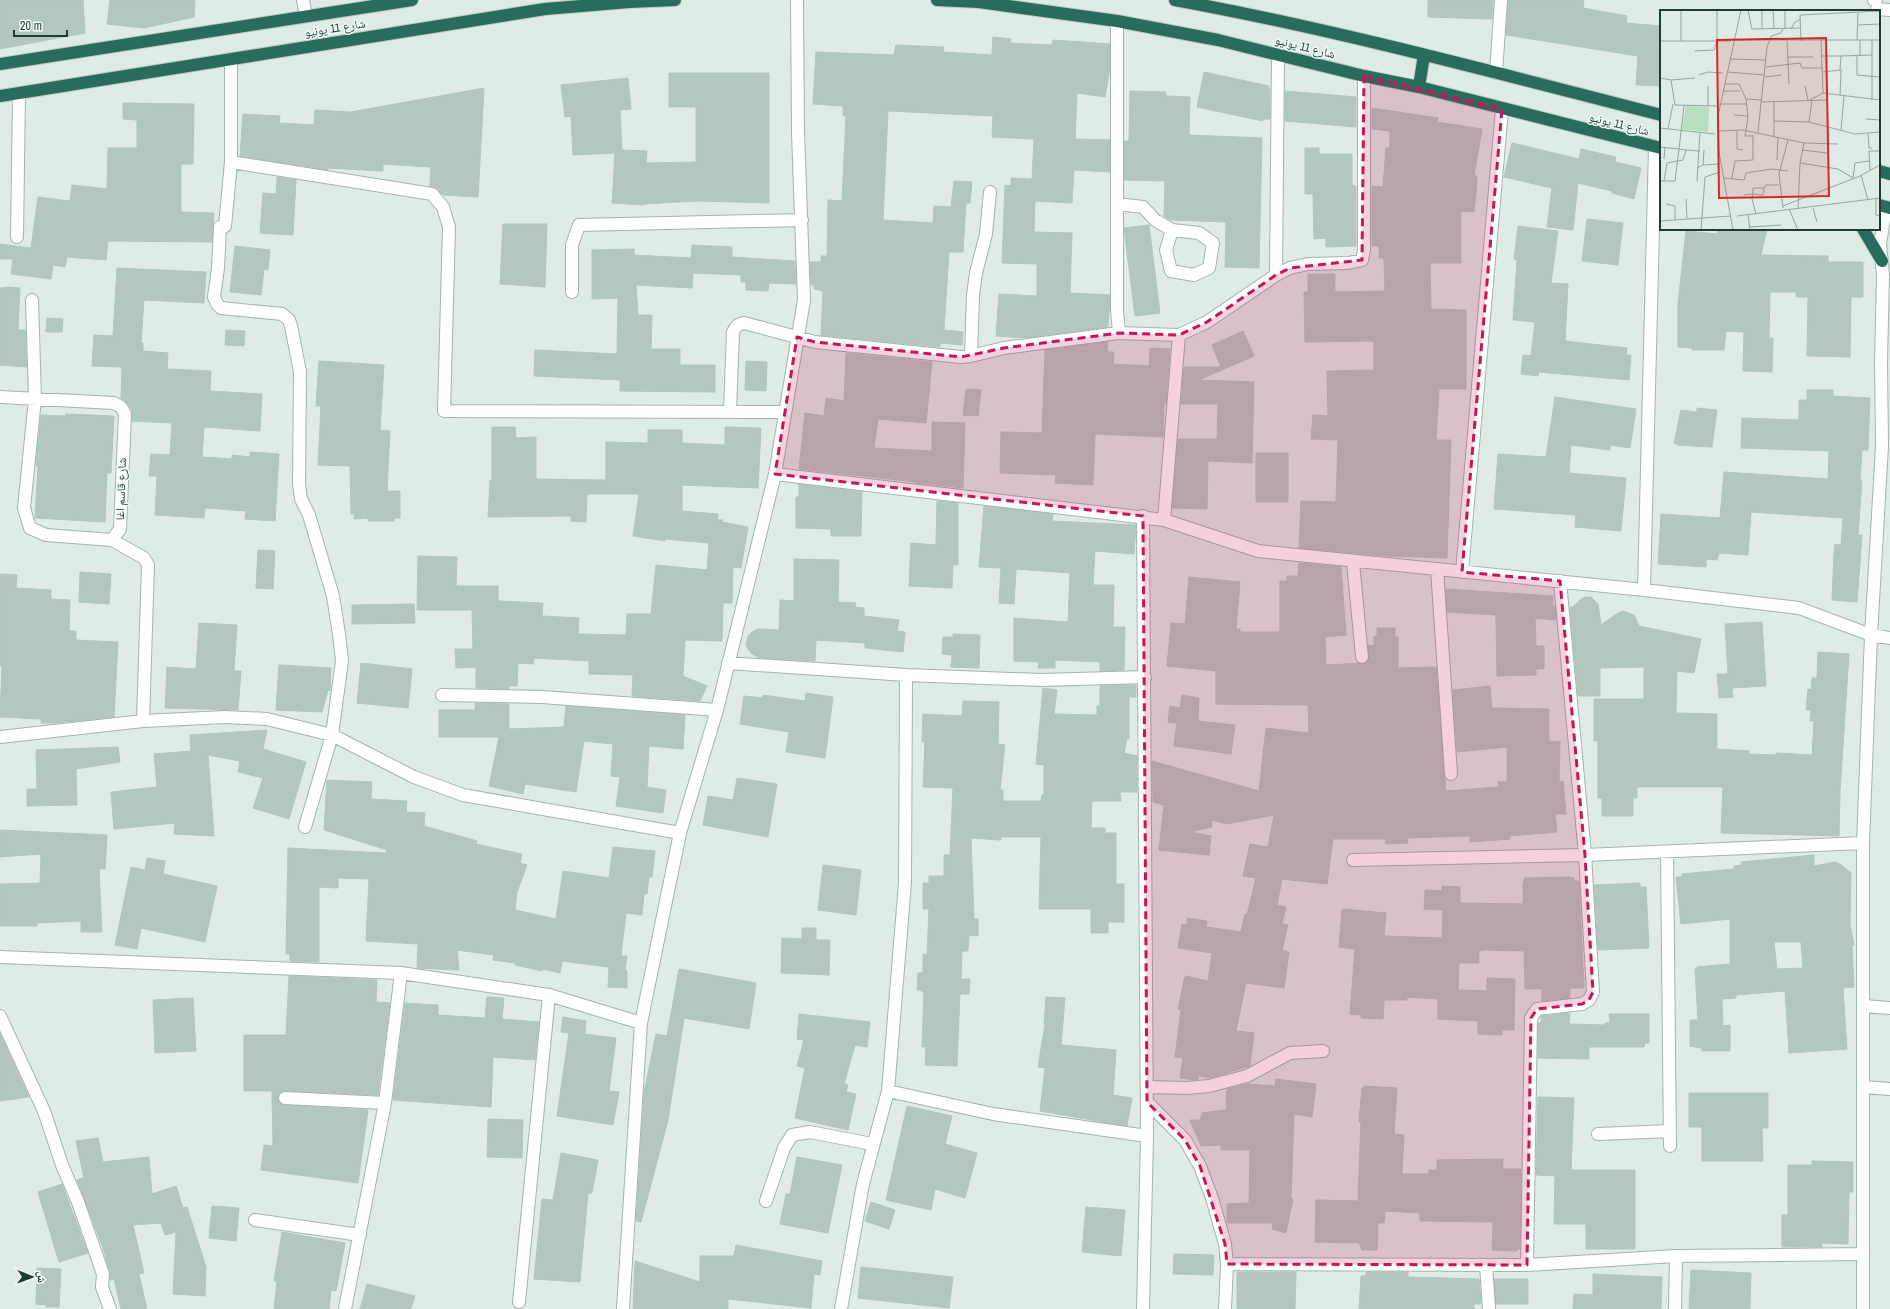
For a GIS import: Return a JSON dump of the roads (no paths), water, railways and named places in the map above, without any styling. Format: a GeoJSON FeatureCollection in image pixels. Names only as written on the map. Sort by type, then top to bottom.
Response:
{"type":"FeatureCollection","features":[{"type":"Feature","properties":{"kind":"highway","name":"شارع 11 يونيو"},"geometry":{"type":"LineString","coordinates":[[0,64],[410,0]]}},
{"type":"Feature","properties":{"kind":"highway","name":"شارع 11 يونيو"},"geometry":{"type":"LineString","coordinates":[[0,96],[453,23],[592,3],[676,0]]}},
{"type":"Feature","properties":{"kind":"highway","name":"شارع 11 يونيو"},"geometry":{"type":"LineString","coordinates":[[936,0],[979,2],[1117,21],[1218,40],[1364,76],[1419,87],[1502,110],[1658,147]]}},
{"type":"Feature","properties":{"kind":"highway","name":"شارع 11 يونيو"},"geometry":{"type":"LineString","coordinates":[[1175,0],[1219,8],[1424,55],[1660,115]]}},
{"type":"Feature","properties":{"kind":"highway"},"geometry":{"type":"LineString","coordinates":[[1419,87],[1424,55]]}},
{"type":"Feature","properties":{"kind":"highway"},"geometry":{"type":"LineString","coordinates":[[1880,171],[1890,174]]}},
{"type":"Feature","properties":{"kind":"highway"},"geometry":{"type":"LineString","coordinates":[[1864,230],[1886,260]]}},
{"type":"Feature","properties":{"kind":"street"},"geometry":{"type":"LineString","coordinates":[[303,0],[306,16]]}},
{"type":"Feature","properties":{"kind":"street"},"geometry":{"type":"LineString","coordinates":[[623,1309],[641,1023],[680,833],[717,710],[776,474],[804,300],[798,132],[797,0]]}},
{"type":"Feature","properties":{"kind":"street"},"geometry":{"type":"LineString","coordinates":[[1496,73],[1501,0]]}},
{"type":"Feature","properties":{"kind":"street"},"geometry":{"type":"LineString","coordinates":[[1876,4],[1890,10]]}},
{"type":"Feature","properties":{"kind":"street"},"geometry":{"type":"LineString","coordinates":[[1117,21],[1117,310],[1119,333]]}},
{"type":"Feature","properties":{"kind":"street"},"geometry":{"type":"LineString","coordinates":[[1276,275],[1278,55]]}},
{"type":"Feature","properties":{"kind":"street"},"geometry":{"type":"LineString","coordinates":[[231,59],[231,162],[225,226],[220,227],[218,268],[214,297],[217,304],[221,308],[282,314],[289,320],[300,372],[299,484],[301,499],[309,515],[332,596],[340,634],[342,661],[332,735],[305,827]]}},
{"type":"Feature","properties":{"kind":"street"},"geometry":{"type":"LineString","coordinates":[[730,410],[733,332],[736,326],[744,324],[815,342],[961,357],[972,356],[1004,348],[1119,333],[1179,336],[1207,322],[1276,275],[1290,268],[1308,264],[1348,263],[1362,260],[1364,250],[1364,76]]}},
{"type":"Feature","properties":{"kind":"street"},"geometry":{"type":"LineString","coordinates":[[17,237],[18,93]]}},
{"type":"Feature","properties":{"kind":"street"},"geometry":{"type":"LineString","coordinates":[[1462,572],[1502,110]]}},
{"type":"Feature","properties":{"kind":"street"},"geometry":{"type":"LineString","coordinates":[[1644,590],[1658,147]]}},
{"type":"Feature","properties":{"kind":"street"},"geometry":{"type":"LineString","coordinates":[[231,162],[432,194],[443,207],[449,227],[444,411],[730,410],[785,412]]}},
{"type":"Feature","properties":{"kind":"street"},"geometry":{"type":"LineString","coordinates":[[972,356],[973,295],[976,273],[986,234],[990,192]]}},
{"type":"Feature","properties":{"kind":"street"},"geometry":{"type":"LineString","coordinates":[[1117,204],[1143,207],[1155,220],[1172,230],[1199,233],[1213,243],[1209,268],[1194,275],[1171,270],[1166,250],[1172,230]]}},
{"type":"Feature","properties":{"kind":"street"},"geometry":{"type":"LineString","coordinates":[[1863,1309],[1863,843],[1871,635],[1882,446],[1886,410],[1886,260],[1880,244],[1885,207]]}},
{"type":"Feature","properties":{"kind":"street"},"geometry":{"type":"LineString","coordinates":[[572,292],[572,245],[578,225],[802,220]]}},
{"type":"Feature","properties":{"kind":"street"},"geometry":{"type":"LineString","coordinates":[[32,300],[35,399],[24,508],[30,528],[46,534],[112,540],[144,558],[148,565],[143,721]]}},
{"type":"Feature","properties":{"kind":"street"},"geometry":{"type":"LineString","coordinates":[[1164,520],[1179,336]]}},
{"type":"Feature","properties":{"kind":"street","name":"شارع قاسم اغا"},"geometry":{"type":"LineString","coordinates":[[0,397],[114,403],[121,408],[125,414],[120,529],[112,540]]}},
{"type":"Feature","properties":{"kind":"street"},"geometry":{"type":"LineString","coordinates":[[776,474],[1143,516],[1164,520],[1258,551],[1353,562],[1560,581],[1799,608],[1871,635],[1890,638]]}},
{"type":"Feature","properties":{"kind":"street"},"geometry":{"type":"LineString","coordinates":[[1143,516],[1148,1102],[1143,1309]]}},
{"type":"Feature","properties":{"kind":"street"},"geometry":{"type":"LineString","coordinates":[[1353,562],[1362,657]]}},
{"type":"Feature","properties":{"kind":"street"},"geometry":{"type":"LineString","coordinates":[[1437,569],[1451,774]]}},
{"type":"Feature","properties":{"kind":"street"},"geometry":{"type":"LineString","coordinates":[[1527,1265],[1531,1018],[1537,1009],[1582,1004],[1590,1000],[1593,992],[1585,855],[1560,581]]}},
{"type":"Feature","properties":{"kind":"street"},"geometry":{"type":"LineString","coordinates":[[728,663],[906,675],[1041,680],[1145,677]]}},
{"type":"Feature","properties":{"kind":"street"},"geometry":{"type":"LineString","coordinates":[[841,1309],[863,1184],[872,1144],[888,1091],[905,883],[906,675]]}},
{"type":"Feature","properties":{"kind":"street"},"geometry":{"type":"LineString","coordinates":[[442,695],[542,697],[717,710]]}},
{"type":"Feature","properties":{"kind":"street"},"geometry":{"type":"LineString","coordinates":[[0,737],[68,728],[143,721],[225,717],[267,719],[332,735],[414,777],[463,795],[680,833]]}},
{"type":"Feature","properties":{"kind":"street"},"geometry":{"type":"LineString","coordinates":[[1353,860],[1585,855],[1863,843]]}},
{"type":"Feature","properties":{"kind":"street"},"geometry":{"type":"LineString","coordinates":[[1667,852],[1670,1146]]}},
{"type":"Feature","properties":{"kind":"street"},"geometry":{"type":"LineString","coordinates":[[0,957],[401,973],[549,995],[641,1023]]}},
{"type":"Feature","properties":{"kind":"street"},"geometry":{"type":"LineString","coordinates":[[345,1309],[385,1103],[401,973]]}},
{"type":"Feature","properties":{"kind":"street"},"geometry":{"type":"LineString","coordinates":[[519,1302],[549,995]]}},
{"type":"Feature","properties":{"kind":"street"},"geometry":{"type":"LineString","coordinates":[[1864,1006],[1890,1008]]}},
{"type":"Feature","properties":{"kind":"street"},"geometry":{"type":"LineString","coordinates":[[0,1016],[44,1111],[62,1165],[78,1202],[103,1274],[102,1287],[110,1309]]}},
{"type":"Feature","properties":{"kind":"street"},"geometry":{"type":"LineString","coordinates":[[1147,1087],[1187,1088],[1208,1086],[1247,1076],[1290,1052],[1323,1051]]}},
{"type":"Feature","properties":{"kind":"street"},"geometry":{"type":"LineString","coordinates":[[1864,1087],[1890,1088]]}},
{"type":"Feature","properties":{"kind":"street"},"geometry":{"type":"LineString","coordinates":[[888,1091],[993,1114],[1148,1136]]}},
{"type":"Feature","properties":{"kind":"street"},"geometry":{"type":"LineString","coordinates":[[285,1098],[385,1103]]}},
{"type":"Feature","properties":{"kind":"street"},"geometry":{"type":"LineString","coordinates":[[1148,1102],[1185,1140],[1200,1166],[1212,1198],[1225,1244],[1227,1264],[1225,1309]]}},
{"type":"Feature","properties":{"kind":"street"},"geometry":{"type":"LineString","coordinates":[[1598,1134],[1670,1131]]}},
{"type":"Feature","properties":{"kind":"street"},"geometry":{"type":"LineString","coordinates":[[766,1201],[784,1148],[792,1135],[810,1132],[872,1144]]}},
{"type":"Feature","properties":{"kind":"street"},"geometry":{"type":"LineString","coordinates":[[255,1220],[360,1235]]}},
{"type":"Feature","properties":{"kind":"street"},"geometry":{"type":"LineString","coordinates":[[1227,1264],[1527,1265],[1676,1256],[1863,1254]]}},
{"type":"Feature","properties":{"kind":"street"},"geometry":{"type":"LineString","coordinates":[[1675,1309],[1676,1256]]}},
{"type":"Feature","properties":{"kind":"street"},"geometry":{"type":"LineString","coordinates":[[1486,1265],[1489,1309]]}}]}
